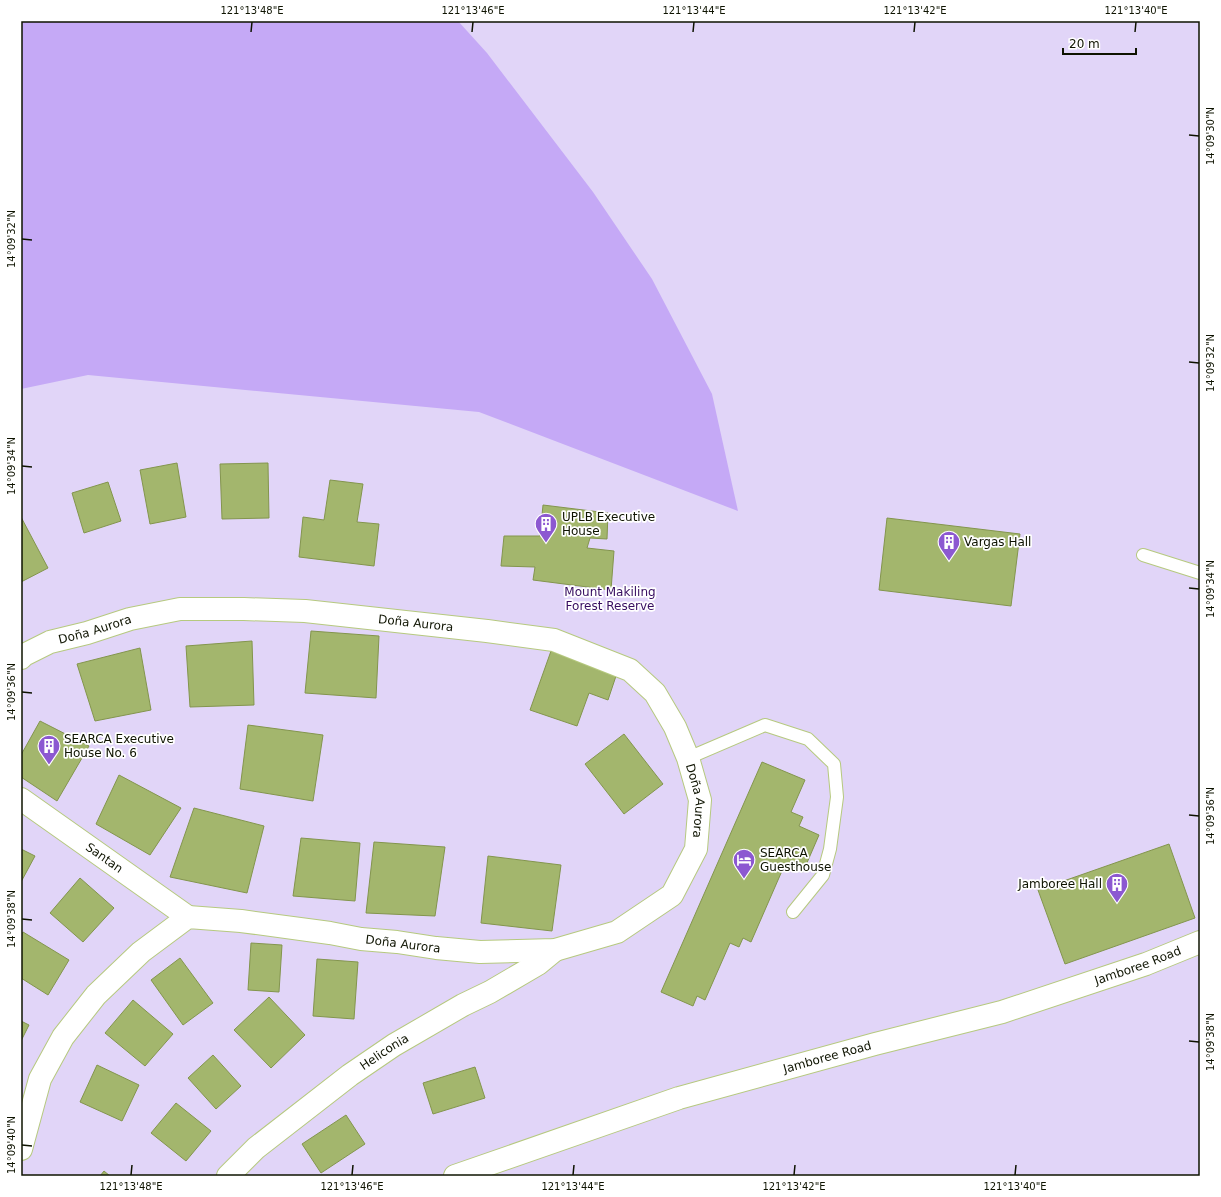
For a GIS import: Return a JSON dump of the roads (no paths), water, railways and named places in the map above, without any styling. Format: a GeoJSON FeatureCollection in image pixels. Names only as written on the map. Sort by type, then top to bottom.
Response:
{"type":"FeatureCollection","features":[{"type":"Feature","properties":{"kind":"street","name":"Doña Aurora"},"geometry":{"type":"LineString","coordinates":[[21,658],[50,642],[87,633],[130,619],[180,609],[305,610],[554,640],[630,670],[655,692],[675,727],[688,758],[700,800],[696,849],[672,895],[617,932],[556,950],[480,952],[361,939],[330,933],[248,922],[188,917]]}},
{"type":"Feature","properties":{"kind":"street","name":"Santan"},"geometry":{"type":"LineString","coordinates":[[21,799],[188,917]]}},
{"type":"Feature","properties":{"kind":"street"},"geometry":{"type":"LineString","coordinates":[[21,1149],[40,1079],[63,1036],[96,995],[141,952],[188,917]]}},
{"type":"Feature","properties":{"kind":"street","name":"Jamboree Road"},"geometry":{"type":"LineString","coordinates":[[455,1176],[679,1098],[875,1044],[1002,1012],[1146,964],[1200,942]]}},
{"type":"Feature","properties":{"kind":"street","name":"Heliconia"},"geometry":{"type":"LineString","coordinates":[[228,1176],[256,1148],[350,1075],[394,1045],[463,1005],[490,992],[532,968],[556,950]]}},
{"type":"Feature","properties":{"kind":"lane"},"geometry":{"type":"LineString","coordinates":[[1143,555],[1200,573]]}},
{"type":"Feature","properties":{"kind":"lane"},"geometry":{"type":"LineString","coordinates":[[688,758],[765,725],[808,739],[834,764],[837,796],[830,849],[823,875],[793,912]]}},
{"type":"Feature","properties":{"kind":"place","name":"UPLB Executive House"},"geometry":{"type":"Point","coordinates":[546,544]}},
{"type":"Feature","properties":{"kind":"place","name":"Vargas Hall"},"geometry":{"type":"Point","coordinates":[949,562]}},
{"type":"Feature","properties":{"kind":"place","name":"SEARCA Executive House No. 6"},"geometry":{"type":"Point","coordinates":[49,766]}},
{"type":"Feature","properties":{"kind":"place","name":"SEARCA Guesthouse"},"geometry":{"type":"Point","coordinates":[744,880]}},
{"type":"Feature","properties":{"kind":"place","name":"Jamboree Hall"},"geometry":{"type":"Point","coordinates":[1117,904]}},
{"type":"Feature","properties":{"kind":"park label","name":"Mount Makiling Forest Reserve"},"geometry":{"type":"Point","coordinates":[610,599]}}]}
